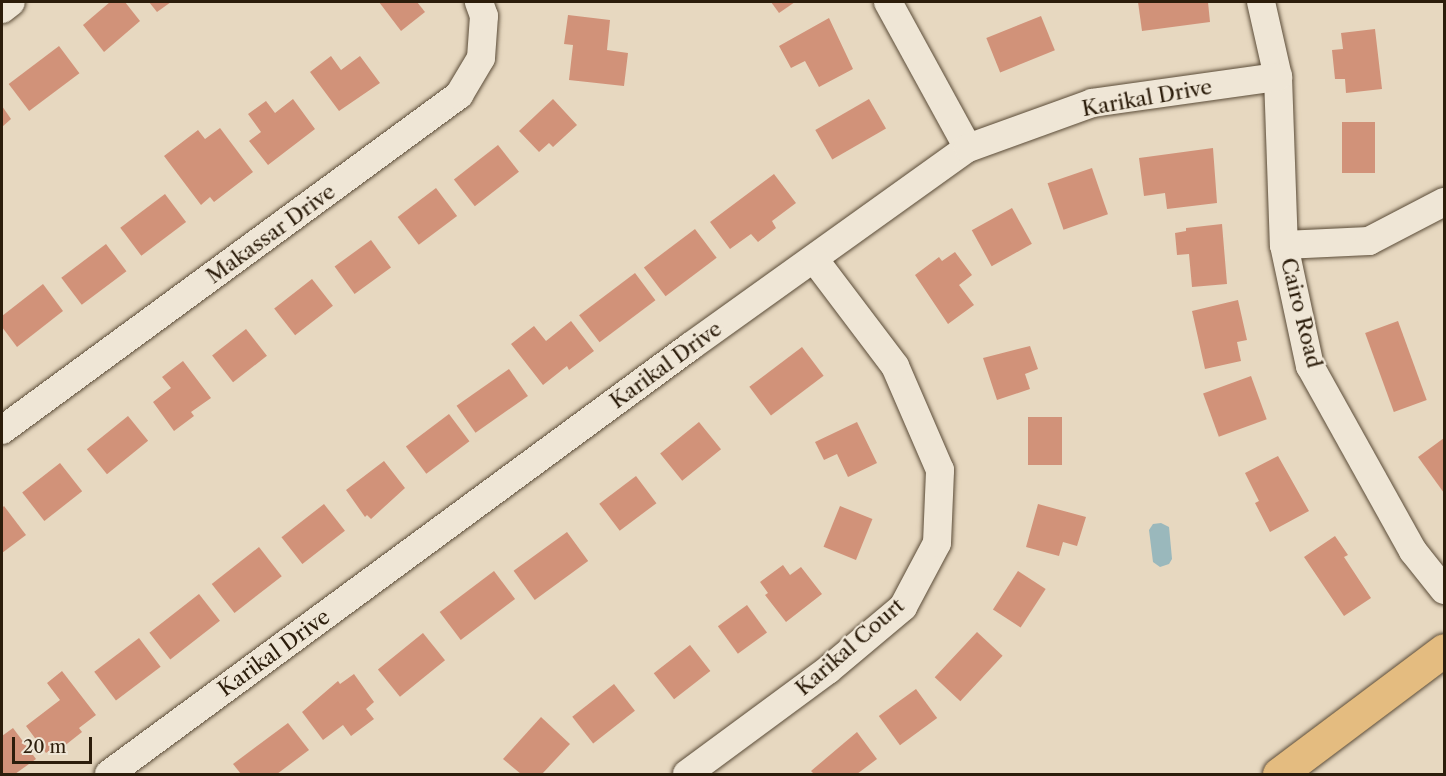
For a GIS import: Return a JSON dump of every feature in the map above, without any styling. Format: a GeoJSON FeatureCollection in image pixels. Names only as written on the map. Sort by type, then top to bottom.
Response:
{"type":"FeatureCollection","features":[{"type":"Feature","properties":{"kind":"main road"},"geometry":{"type":"LineString","coordinates":[[1279,774],[1444,650]]}},
{"type":"Feature","properties":{"kind":"street"},"geometry":{"type":"LineString","coordinates":[[2,9],[11,2]]}},
{"type":"Feature","properties":{"kind":"street","name":"Makassar Drive"},"geometry":{"type":"LineString","coordinates":[[2,430],[459,95],[481,58],[484,16],[479,2]]}},
{"type":"Feature","properties":{"kind":"street"},"geometry":{"type":"LineString","coordinates":[[888,2],[968,148]]}},
{"type":"Feature","properties":{"kind":"street","name":"Cairo Road"},"geometry":{"type":"LineString","coordinates":[[1261,2],[1278,77],[1284,245],[1310,366],[1413,551],[1444,590]]}},
{"type":"Feature","properties":{"kind":"street","name":"Karikal Drive"},"geometry":{"type":"LineString","coordinates":[[109,774],[691,346],[968,148],[1092,104],[1278,77]]}},
{"type":"Feature","properties":{"kind":"street"},"geometry":{"type":"LineString","coordinates":[[1284,245],[1369,241],[1444,202]]}},
{"type":"Feature","properties":{"kind":"street","name":"Karikal Court"},"geometry":{"type":"LineString","coordinates":[[687,774],[828,670],[903,607],[937,543],[940,470],[895,366],[814,259]]}},
{"type":"Feature","properties":{"kind":"water"},"geometry":{"type":"Polygon","coordinates":[[[1161,523],[1169,527],[1172,559],[1169,564],[1160,567],[1153,562],[1149,530],[1153,524],[1161,523]]]}},
{"type":"Feature","properties":{"kind":"building"},"geometry":{"type":"Polygon","coordinates":[[[110,2],[125,2],[140,21],[104,52],[83,25],[110,2]]]}},
{"type":"Feature","properties":{"kind":"building"},"geometry":{"type":"Polygon","coordinates":[[[149,2],[171,2],[157,12],[149,2]]]}},
{"type":"Feature","properties":{"kind":"building"},"geometry":{"type":"Polygon","coordinates":[[[379,2],[417,2],[425,12],[401,31],[379,2]]]}},
{"type":"Feature","properties":{"kind":"building"},"geometry":{"type":"Polygon","coordinates":[[[771,2],[795,2],[779,13],[771,2]]]}},
{"type":"Feature","properties":{"kind":"building"},"geometry":{"type":"Polygon","coordinates":[[[1138,2],[1208,2],[1210,22],[1142,31],[1138,2]]]}},
{"type":"Feature","properties":{"kind":"building"},"geometry":{"type":"Polygon","coordinates":[[[568,15],[610,20],[607,50],[628,53],[624,86],[569,80],[573,45],[564,44],[568,15]]]}},
{"type":"Feature","properties":{"kind":"building"},"geometry":{"type":"Polygon","coordinates":[[[1041,16],[1055,50],[1000,72],[986,38],[1041,16]]]}},
{"type":"Feature","properties":{"kind":"building"},"geometry":{"type":"Polygon","coordinates":[[[829,18],[853,69],[819,87],[805,61],[791,68],[779,46],[829,18]]]}},
{"type":"Feature","properties":{"kind":"building"},"geometry":{"type":"Polygon","coordinates":[[[1375,29],[1382,89],[1346,93],[1345,79],[1335,79],[1332,50],[1343,49],[1341,33],[1375,29]]]}},
{"type":"Feature","properties":{"kind":"building"},"geometry":{"type":"Polygon","coordinates":[[[59,46],[79,73],[29,111],[9,84],[59,46]]]}},
{"type":"Feature","properties":{"kind":"building"},"geometry":{"type":"Polygon","coordinates":[[[331,56],[341,70],[360,56],[380,83],[339,111],[310,72],[331,56]]]}},
{"type":"Feature","properties":{"kind":"building"},"geometry":{"type":"Polygon","coordinates":[[[293,99],[315,129],[268,165],[249,141],[261,132],[248,114],[266,101],[275,113],[293,99]]]}},
{"type":"Feature","properties":{"kind":"building"},"geometry":{"type":"Polygon","coordinates":[[[553,99],[577,125],[553,147],[549,143],[539,152],[519,131],[553,99]]]}},
{"type":"Feature","properties":{"kind":"building"},"geometry":{"type":"Polygon","coordinates":[[[869,99],[886,128],[832,159],[815,130],[869,99]]]}},
{"type":"Feature","properties":{"kind":"building"},"geometry":{"type":"Polygon","coordinates":[[[2,106],[11,119],[2,127],[2,106]]]}},
{"type":"Feature","properties":{"kind":"building"},"geometry":{"type":"Polygon","coordinates":[[[1342,122],[1375,122],[1375,173],[1342,173],[1342,122]]]}},
{"type":"Feature","properties":{"kind":"building"},"geometry":{"type":"Polygon","coordinates":[[[220,128],[253,172],[214,202],[210,197],[201,205],[164,156],[198,130],[205,139],[220,128]]]}},
{"type":"Feature","properties":{"kind":"building"},"geometry":{"type":"Polygon","coordinates":[[[498,145],[519,172],[475,206],[454,179],[498,145]]]}},
{"type":"Feature","properties":{"kind":"building"},"geometry":{"type":"Polygon","coordinates":[[[1213,148],[1217,203],[1167,209],[1165,193],[1144,196],[1139,158],[1213,148]]]}},
{"type":"Feature","properties":{"kind":"building"},"geometry":{"type":"Polygon","coordinates":[[[1092,168],[1108,214],[1064,230],[1048,183],[1092,168]]]}},
{"type":"Feature","properties":{"kind":"building"},"geometry":{"type":"Polygon","coordinates":[[[774,174],[796,203],[772,221],[776,228],[758,242],[751,234],[730,249],[710,222],[774,174]]]}},
{"type":"Feature","properties":{"kind":"building"},"geometry":{"type":"Polygon","coordinates":[[[436,188],[457,216],[419,245],[398,217],[436,188]]]}},
{"type":"Feature","properties":{"kind":"building"},"geometry":{"type":"Polygon","coordinates":[[[165,194],[186,222],[141,256],[120,228],[165,194]]]}},
{"type":"Feature","properties":{"kind":"building"},"geometry":{"type":"Polygon","coordinates":[[[1012,208],[1032,244],[992,266],[972,230],[1012,208]]]}},
{"type":"Feature","properties":{"kind":"building"},"geometry":{"type":"Polygon","coordinates":[[[1222,224],[1227,284],[1192,287],[1189,254],[1177,255],[1175,233],[1186,231],[1186,228],[1222,224]]]}},
{"type":"Feature","properties":{"kind":"building"},"geometry":{"type":"Polygon","coordinates":[[[695,229],[717,258],[666,296],[644,268],[695,229]]]}},
{"type":"Feature","properties":{"kind":"building"},"geometry":{"type":"Polygon","coordinates":[[[371,240],[391,268],[355,294],[335,266],[371,240]]]}},
{"type":"Feature","properties":{"kind":"building"},"geometry":{"type":"Polygon","coordinates":[[[106,244],[126,271],[82,305],[61,278],[106,244]]]}},
{"type":"Feature","properties":{"kind":"building"},"geometry":{"type":"Polygon","coordinates":[[[955,252],[972,275],[959,285],[974,305],[948,324],[915,275],[939,257],[942,261],[955,252]]]}},
{"type":"Feature","properties":{"kind":"building"},"geometry":{"type":"Polygon","coordinates":[[[635,273],[655,300],[600,342],[579,315],[635,273]]]}},
{"type":"Feature","properties":{"kind":"building"},"geometry":{"type":"Polygon","coordinates":[[[312,279],[333,306],[295,335],[274,309],[312,279]]]}},
{"type":"Feature","properties":{"kind":"building"},"geometry":{"type":"Polygon","coordinates":[[[43,284],[63,311],[17,347],[2,327],[2,316],[43,284]]]}},
{"type":"Feature","properties":{"kind":"building"},"geometry":{"type":"Polygon","coordinates":[[[1238,300],[1247,340],[1237,342],[1241,361],[1205,369],[1192,311],[1238,300]]]}},
{"type":"Feature","properties":{"kind":"building"},"geometry":{"type":"Polygon","coordinates":[[[571,321],[594,351],[569,370],[567,366],[543,385],[511,344],[534,326],[546,341],[571,321]]]}},
{"type":"Feature","properties":{"kind":"building"},"geometry":{"type":"Polygon","coordinates":[[[1398,321],[1427,400],[1394,412],[1365,333],[1398,321]]]}},
{"type":"Feature","properties":{"kind":"building"},"geometry":{"type":"Polygon","coordinates":[[[246,329],[267,356],[233,382],[212,355],[246,329]]]}},
{"type":"Feature","properties":{"kind":"building"},"geometry":{"type":"Polygon","coordinates":[[[1030,346],[1038,369],[1025,374],[1030,389],[997,400],[983,358],[1030,346]]]}},
{"type":"Feature","properties":{"kind":"building"},"geometry":{"type":"Polygon","coordinates":[[[802,347],[824,376],[771,415],[749,387],[802,347]]]}},
{"type":"Feature","properties":{"kind":"building"},"geometry":{"type":"Polygon","coordinates":[[[183,361],[211,398],[191,412],[194,416],[174,431],[153,402],[171,388],[162,377],[183,361]]]}},
{"type":"Feature","properties":{"kind":"building"},"geometry":{"type":"Polygon","coordinates":[[[509,369],[528,396],[476,433],[457,406],[509,369]]]}},
{"type":"Feature","properties":{"kind":"building"},"geometry":{"type":"Polygon","coordinates":[[[1251,376],[1267,419],[1219,437],[1203,393],[1251,376]]]}},
{"type":"Feature","properties":{"kind":"building"},"geometry":{"type":"Polygon","coordinates":[[[449,414],[469,441],[426,474],[406,446],[449,414]]]}},
{"type":"Feature","properties":{"kind":"building"},"geometry":{"type":"Polygon","coordinates":[[[128,416],[148,441],[107,474],[87,449],[128,416]]]}},
{"type":"Feature","properties":{"kind":"building"},"geometry":{"type":"Polygon","coordinates":[[[1028,417],[1062,417],[1062,465],[1028,465],[1028,417]]]}},
{"type":"Feature","properties":{"kind":"building"},"geometry":{"type":"Polygon","coordinates":[[[699,422],[721,449],[682,481],[660,453],[699,422]]]}},
{"type":"Feature","properties":{"kind":"building"},"geometry":{"type":"Polygon","coordinates":[[[857,422],[877,463],[848,477],[837,454],[824,460],[815,442],[857,422]]]}},
{"type":"Feature","properties":{"kind":"building"},"geometry":{"type":"Polygon","coordinates":[[[1444,438],[1444,493],[1418,457],[1444,438]]]}},
{"type":"Feature","properties":{"kind":"building"},"geometry":{"type":"Polygon","coordinates":[[[1278,456],[1309,511],[1270,532],[1255,503],[1259,501],[1245,473],[1278,456]]]}},
{"type":"Feature","properties":{"kind":"building"},"geometry":{"type":"Polygon","coordinates":[[[384,461],[405,488],[371,519],[367,515],[365,517],[346,490],[384,461]]]}},
{"type":"Feature","properties":{"kind":"building"},"geometry":{"type":"Polygon","coordinates":[[[60,463],[82,491],[44,521],[22,493],[60,463]]]}},
{"type":"Feature","properties":{"kind":"building"},"geometry":{"type":"Polygon","coordinates":[[[636,476],[656,503],[620,531],[599,504],[636,476]]]}},
{"type":"Feature","properties":{"kind":"building"},"geometry":{"type":"Polygon","coordinates":[[[324,504],[345,531],[302,564],[281,537],[324,504]]]}},
{"type":"Feature","properties":{"kind":"building"},"geometry":{"type":"Polygon","coordinates":[[[1038,504],[1086,517],[1077,546],[1063,542],[1059,556],[1026,547],[1038,504]]]}},
{"type":"Feature","properties":{"kind":"building"},"geometry":{"type":"Polygon","coordinates":[[[4,506],[26,535],[2,553],[2,508],[4,506]]]}},
{"type":"Feature","properties":{"kind":"building"},"geometry":{"type":"Polygon","coordinates":[[[840,506],[872,519],[856,560],[824,547],[840,506]]]}},
{"type":"Feature","properties":{"kind":"building"},"geometry":{"type":"Polygon","coordinates":[[[567,532],[588,561],[535,600],[514,571],[567,532]]]}},
{"type":"Feature","properties":{"kind":"building"},"geometry":{"type":"Polygon","coordinates":[[[1335,536],[1348,555],[1344,557],[1371,598],[1344,616],[1304,557],[1335,536]]]}},
{"type":"Feature","properties":{"kind":"building"},"geometry":{"type":"Polygon","coordinates":[[[259,547],[282,576],[234,613],[212,584],[259,547]]]}},
{"type":"Feature","properties":{"kind":"building"},"geometry":{"type":"Polygon","coordinates":[[[783,565],[790,575],[801,567],[822,594],[786,622],[765,595],[768,593],[760,582],[783,565]]]}},
{"type":"Feature","properties":{"kind":"building"},"geometry":{"type":"Polygon","coordinates":[[[494,571],[515,599],[461,640],[440,612],[494,571]]]}},
{"type":"Feature","properties":{"kind":"building"},"geometry":{"type":"Polygon","coordinates":[[[1018,571],[1046,589],[1021,628],[993,610],[1018,571]]]}},
{"type":"Feature","properties":{"kind":"building"},"geometry":{"type":"Polygon","coordinates":[[[199,594],[220,621],[170,660],[149,633],[199,594]]]}},
{"type":"Feature","properties":{"kind":"building"},"geometry":{"type":"Polygon","coordinates":[[[747,605],[767,633],[738,654],[718,626],[747,605]]]}},
{"type":"Feature","properties":{"kind":"building"},"geometry":{"type":"Polygon","coordinates":[[[977,632],[1003,656],[960,701],[935,677],[977,632]]]}},
{"type":"Feature","properties":{"kind":"building"},"geometry":{"type":"Polygon","coordinates":[[[423,633],[445,660],[400,697],[378,670],[423,633]]]}},
{"type":"Feature","properties":{"kind":"building"},"geometry":{"type":"Polygon","coordinates":[[[139,638],[161,667],[116,700],[94,672],[139,638]]]}},
{"type":"Feature","properties":{"kind":"building"},"geometry":{"type":"Polygon","coordinates":[[[690,645],[710,671],[674,699],[654,673],[690,645]]]}},
{"type":"Feature","properties":{"kind":"building"},"geometry":{"type":"Polygon","coordinates":[[[62,671],[96,715],[79,728],[82,732],[63,747],[60,743],[46,753],[26,726],[60,700],[47,683],[62,671]]]}},
{"type":"Feature","properties":{"kind":"building"},"geometry":{"type":"Polygon","coordinates":[[[354,674],[374,702],[366,709],[374,719],[351,736],[343,725],[323,740],[302,712],[338,681],[340,684],[354,674]]]}},
{"type":"Feature","properties":{"kind":"building"},"geometry":{"type":"Polygon","coordinates":[[[614,684],[635,711],[593,743],[572,717],[614,684]]]}},
{"type":"Feature","properties":{"kind":"building"},"geometry":{"type":"Polygon","coordinates":[[[916,689],[937,718],[900,745],[879,716],[916,689]]]}},
{"type":"Feature","properties":{"kind":"building"},"geometry":{"type":"Polygon","coordinates":[[[541,717],[570,744],[542,774],[521,774],[503,759],[541,717]]]}},
{"type":"Feature","properties":{"kind":"building"},"geometry":{"type":"Polygon","coordinates":[[[288,723],[309,750],[277,774],[241,774],[233,764],[288,723]]]}},
{"type":"Feature","properties":{"kind":"building"},"geometry":{"type":"Polygon","coordinates":[[[13,728],[36,759],[15,774],[2,774],[2,736],[13,728]]]}},
{"type":"Feature","properties":{"kind":"building"},"geometry":{"type":"Polygon","coordinates":[[[857,732],[877,759],[857,774],[814,774],[811,771],[857,732]]]}}]}
